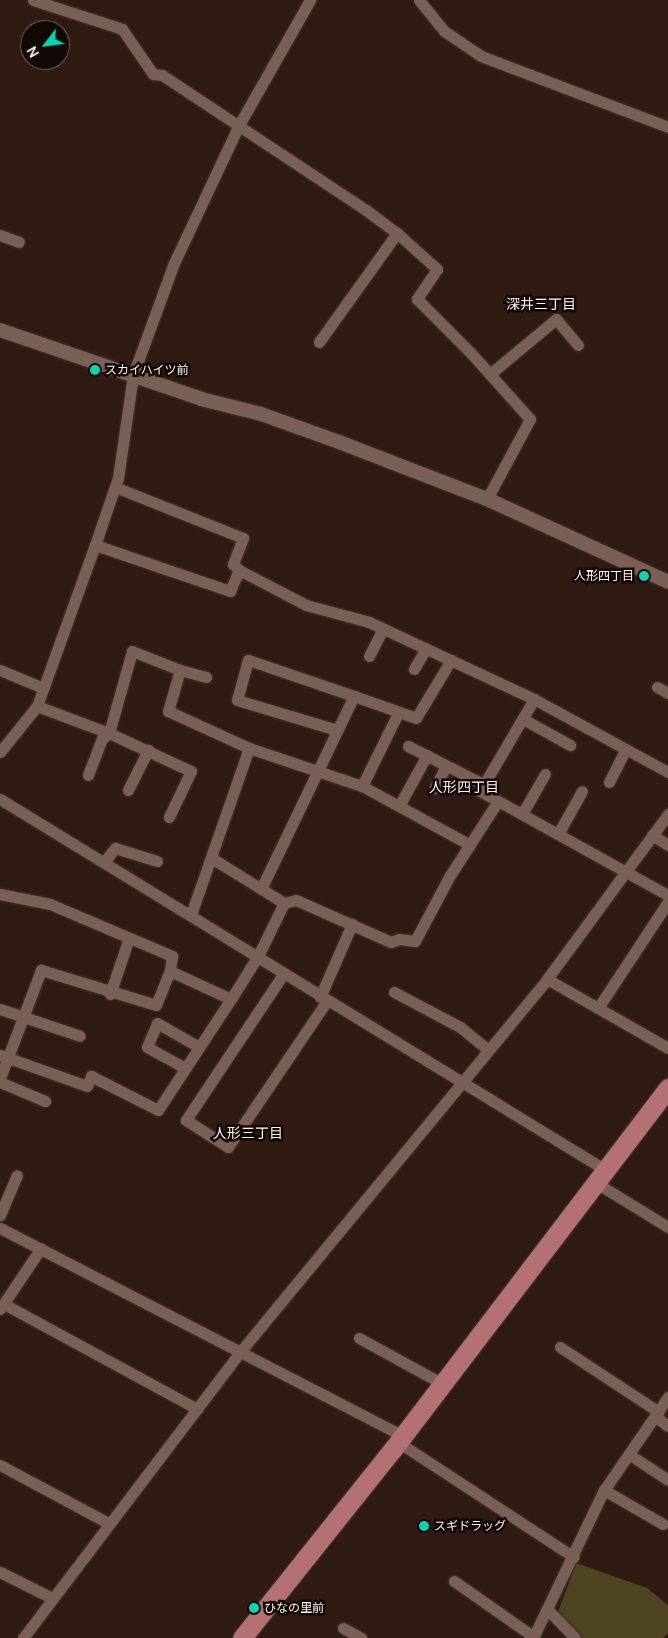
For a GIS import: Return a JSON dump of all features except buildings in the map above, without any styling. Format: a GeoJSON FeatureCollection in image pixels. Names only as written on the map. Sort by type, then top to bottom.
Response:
{"type":"FeatureCollection","features":[{"type":"Feature","properties":{"kind":"main road"},"geometry":{"type":"LineString","coordinates":[[242,1638],[401,1439],[602,1178],[668,1088]]}},
{"type":"Feature","properties":{"kind":"street"},"geometry":{"type":"LineString","coordinates":[[33,0],[122,29],[153,74],[162,75],[398,233],[437,269],[417,299],[490,374],[530,419],[487,500]]}},
{"type":"Feature","properties":{"kind":"street"},"geometry":{"type":"LineString","coordinates":[[0,752],[6,736],[37,706],[95,545],[115,487],[133,375],[174,262],[239,125],[310,0]]}},
{"type":"Feature","properties":{"kind":"street"},"geometry":{"type":"LineString","coordinates":[[418,0],[444,31],[481,56],[668,127]]}},
{"type":"Feature","properties":{"kind":"street"},"geometry":{"type":"LineString","coordinates":[[319,342],[398,233]]}},
{"type":"Feature","properties":{"kind":"street"},"geometry":{"type":"LineString","coordinates":[[0,235],[19,242]]}},
{"type":"Feature","properties":{"kind":"street"},"geometry":{"type":"LineString","coordinates":[[490,374],[556,319],[578,345]]}},
{"type":"Feature","properties":{"kind":"street"},"geometry":{"type":"LineString","coordinates":[[0,330],[208,401],[261,414],[487,500],[668,582]]}},
{"type":"Feature","properties":{"kind":"street"},"geometry":{"type":"LineString","coordinates":[[115,487],[243,538],[233,564],[239,570],[306,605],[383,628],[534,699],[668,772]]}},
{"type":"Feature","properties":{"kind":"street"},"geometry":{"type":"LineString","coordinates":[[95,545],[230,591],[239,570]]}},
{"type":"Feature","properties":{"kind":"street"},"geometry":{"type":"LineString","coordinates":[[369,656],[383,628]]}},
{"type":"Feature","properties":{"kind":"street"},"geometry":{"type":"LineString","coordinates":[[414,670],[426,648]]}},
{"type":"Feature","properties":{"kind":"street"},"geometry":{"type":"LineString","coordinates":[[88,775],[102,739],[110,733],[132,652],[180,670],[206,677]]}},
{"type":"Feature","properties":{"kind":"street"},"geometry":{"type":"LineString","coordinates":[[337,730],[237,700],[248,660],[416,718],[451,660]]}},
{"type":"Feature","properties":{"kind":"street"},"geometry":{"type":"LineString","coordinates":[[0,670],[43,688]]}},
{"type":"Feature","properties":{"kind":"street"},"geometry":{"type":"LineString","coordinates":[[180,670],[168,711],[249,748],[317,768],[362,786],[470,845]]}},
{"type":"Feature","properties":{"kind":"street"},"geometry":{"type":"LineString","coordinates":[[658,687],[668,693]]}},
{"type":"Feature","properties":{"kind":"street"},"geometry":{"type":"LineString","coordinates":[[261,889],[317,768],[354,696]]}},
{"type":"Feature","properties":{"kind":"street"},"geometry":{"type":"LineString","coordinates":[[534,699],[486,785],[480,792],[668,896]]}},
{"type":"Feature","properties":{"kind":"street"},"geometry":{"type":"LineString","coordinates":[[37,706],[110,733],[191,771],[169,817]]}},
{"type":"Feature","properties":{"kind":"street"},"geometry":{"type":"LineString","coordinates":[[362,786],[398,713]]}},
{"type":"Feature","properties":{"kind":"street"},"geometry":{"type":"LineString","coordinates":[[523,719],[570,745]]}},
{"type":"Feature","properties":{"kind":"street"},"geometry":{"type":"LineString","coordinates":[[408,746],[486,785]]}},
{"type":"Feature","properties":{"kind":"street"},"geometry":{"type":"LineString","coordinates":[[191,915],[213,859],[249,748]]}},
{"type":"Feature","properties":{"kind":"street"},"geometry":{"type":"LineString","coordinates":[[609,782],[626,749]]}},
{"type":"Feature","properties":{"kind":"street"},"geometry":{"type":"LineString","coordinates":[[128,790],[148,750]]}},
{"type":"Feature","properties":{"kind":"street"},"geometry":{"type":"LineString","coordinates":[[399,806],[428,756]]}},
{"type":"Feature","properties":{"kind":"street"},"geometry":{"type":"LineString","coordinates":[[435,788],[446,765]]}},
{"type":"Feature","properties":{"kind":"street"},"geometry":{"type":"LineString","coordinates":[[522,814],[545,774]]}},
{"type":"Feature","properties":{"kind":"street"},"geometry":{"type":"LineString","coordinates":[[558,834],[582,791]]}},
{"type":"Feature","properties":{"kind":"street"},"geometry":{"type":"LineString","coordinates":[[0,799],[258,956],[323,999],[461,1084],[602,1178],[668,1227]]}},
{"type":"Feature","properties":{"kind":"street"},"geometry":{"type":"LineString","coordinates":[[213,859],[284,903],[296,900],[390,942],[400,938],[416,941],[470,845],[498,801]]}},
{"type":"Feature","properties":{"kind":"street"},"geometry":{"type":"LineString","coordinates":[[23,1638],[108,1523],[240,1352],[548,979],[668,814]]}},
{"type":"Feature","properties":{"kind":"street"},"geometry":{"type":"LineString","coordinates":[[652,835],[668,845]]}},
{"type":"Feature","properties":{"kind":"street"},"geometry":{"type":"LineString","coordinates":[[104,862],[115,848],[157,861]]}},
{"type":"Feature","properties":{"kind":"street"},"geometry":{"type":"LineString","coordinates":[[0,894],[50,904],[172,956],[170,971],[156,1005],[110,994],[41,970],[24,1018],[4,1056],[0,1078]]}},
{"type":"Feature","properties":{"kind":"street"},"geometry":{"type":"LineString","coordinates":[[598,1008],[668,902]]}},
{"type":"Feature","properties":{"kind":"street"},"geometry":{"type":"LineString","coordinates":[[4,1056],[87,1086],[91,1076],[158,1110],[258,956],[284,903]]}},
{"type":"Feature","properties":{"kind":"street"},"geometry":{"type":"LineString","coordinates":[[284,973],[186,1120],[228,1147],[323,999],[352,924]]}},
{"type":"Feature","properties":{"kind":"street"},"geometry":{"type":"LineString","coordinates":[[110,994],[129,938]]}},
{"type":"Feature","properties":{"kind":"street"},"geometry":{"type":"LineString","coordinates":[[170,971],[231,999]]}},
{"type":"Feature","properties":{"kind":"street"},"geometry":{"type":"LineString","coordinates":[[548,979],[668,1048]]}},
{"type":"Feature","properties":{"kind":"street"},"geometry":{"type":"LineString","coordinates":[[394,992],[460,1026],[488,1050]]}},
{"type":"Feature","properties":{"kind":"street"},"geometry":{"type":"LineString","coordinates":[[0,1009],[80,1036]]}},
{"type":"Feature","properties":{"kind":"street"},"geometry":{"type":"LineString","coordinates":[[185,1068],[146,1047],[157,1023],[199,1046]]}},
{"type":"Feature","properties":{"kind":"street"},"geometry":{"type":"LineString","coordinates":[[0,1082],[45,1101]]}},
{"type":"Feature","properties":{"kind":"street"},"geometry":{"type":"LineString","coordinates":[[0,1215],[17,1175]]}},
{"type":"Feature","properties":{"kind":"street"},"geometry":{"type":"LineString","coordinates":[[0,1228],[240,1352],[401,1439],[574,1557]]}},
{"type":"Feature","properties":{"kind":"street"},"geometry":{"type":"LineString","coordinates":[[41,1248],[2,1306],[197,1409]]}},
{"type":"Feature","properties":{"kind":"street"},"geometry":{"type":"LineString","coordinates":[[360,1338],[443,1384]]}},
{"type":"Feature","properties":{"kind":"street"},"geometry":{"type":"LineString","coordinates":[[560,1347],[657,1414],[668,1426]]}},
{"type":"Feature","properties":{"kind":"street"},"geometry":{"type":"LineString","coordinates":[[454,1581],[533,1638],[574,1557],[604,1490],[630,1455],[668,1397]]}},
{"type":"Feature","properties":{"kind":"street"},"geometry":{"type":"LineString","coordinates":[[630,1455],[668,1480]]}},
{"type":"Feature","properties":{"kind":"street"},"geometry":{"type":"LineString","coordinates":[[0,1465],[108,1523]]}},
{"type":"Feature","properties":{"kind":"street"},"geometry":{"type":"LineString","coordinates":[[604,1490],[663,1524]]}},
{"type":"Feature","properties":{"kind":"street"},"geometry":{"type":"LineString","coordinates":[[0,1572],[52,1598]]}},
{"type":"Feature","properties":{"kind":"street"},"geometry":{"type":"LineString","coordinates":[[548,1611],[575,1638]]}},
{"type":"Feature","properties":{"kind":"street"},"geometry":{"type":"LineString","coordinates":[[343,1628],[361,1638]]}},
{"type":"Feature","properties":{"kind":"shaded area"},"geometry":{"type":"Polygon","coordinates":[[[576,1563],[647,1588],[668,1605],[668,1633],[663,1638],[583,1638],[558,1612],[576,1563]]]}},
{"type":"Feature","properties":{"kind":"place","name":"スカイハイツ前"},"geometry":{"type":"Point","coordinates":[95,370]}},
{"type":"Feature","properties":{"kind":"place","name":"人形四丁目"},"geometry":{"type":"Point","coordinates":[644,576]}},
{"type":"Feature","properties":{"kind":"place","name":"スギドラッグ"},"geometry":{"type":"Point","coordinates":[424,1526]}},
{"type":"Feature","properties":{"kind":"place","name":"ひなの里前"},"geometry":{"type":"Point","coordinates":[254,1608]}},
{"type":"Feature","properties":{"kind":"district","name":"深井三丁目"},"geometry":{"type":"Point","coordinates":[541,304]}},
{"type":"Feature","properties":{"kind":"district","name":"人形四丁目"},"geometry":{"type":"Point","coordinates":[464,787]}},
{"type":"Feature","properties":{"kind":"district","name":"人形三丁目"},"geometry":{"type":"Point","coordinates":[248,1133]}}]}
